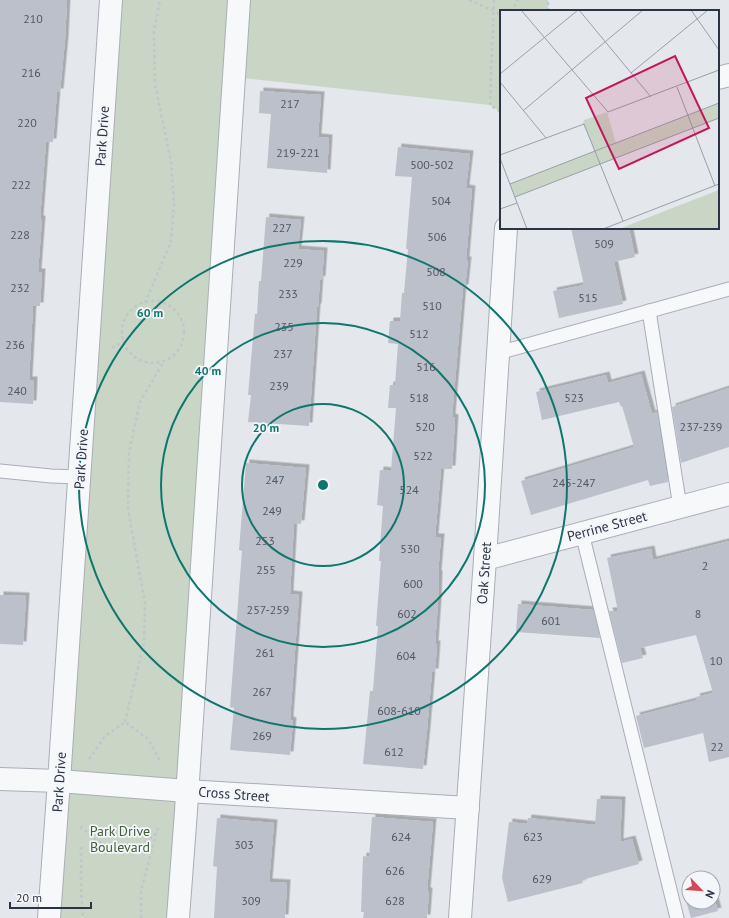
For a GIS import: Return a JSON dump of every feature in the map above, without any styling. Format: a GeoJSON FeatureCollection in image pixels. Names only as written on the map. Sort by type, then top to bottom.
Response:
{"type":"FeatureCollection","features":[{"type":"Feature","properties":{"kind":"street","name":"Park Drive"},"geometry":{"type":"LineString","coordinates":[[49,918],[80,477],[111,0]]}},
{"type":"Feature","properties":{"kind":"street"},"geometry":{"type":"LineString","coordinates":[[178,918],[239,0]]}},
{"type":"Feature","properties":{"kind":"street"},"geometry":{"type":"LineString","coordinates":[[719,78],[729,75]]}},
{"type":"Feature","properties":{"kind":"street","name":"Oak Street"},"geometry":{"type":"LineString","coordinates":[[460,918],[506,229]]}},
{"type":"Feature","properties":{"kind":"street","name":"Perrine Street"},"geometry":{"type":"LineString","coordinates":[[485,559],[729,494]]}},
{"type":"Feature","properties":{"kind":"street","name":"Cross Street"},"geometry":{"type":"LineString","coordinates":[[0,779],[59,781],[187,791],[468,808]]}},
{"type":"Feature","properties":{"kind":"lane"},"geometry":{"type":"LineString","coordinates":[[498,354],[729,289]]}},
{"type":"Feature","properties":{"kind":"lane"},"geometry":{"type":"LineString","coordinates":[[649,312],[680,507]]}},
{"type":"Feature","properties":{"kind":"lane"},"geometry":{"type":"LineString","coordinates":[[0,471],[80,477]]}},
{"type":"Feature","properties":{"kind":"lane"},"geometry":{"type":"LineString","coordinates":[[582,533],[677,918]]}},
{"type":"Feature","properties":{"kind":"path"},"geometry":{"type":"LineString","coordinates":[[145,303],[171,242],[174,202],[171,162],[155,84],[154,31],[160,0]]}},
{"type":"Feature","properties":{"kind":"path"},"geometry":{"type":"LineString","coordinates":[[469,0],[494,10],[500,14]]}},
{"type":"Feature","properties":{"kind":"path"},"geometry":{"type":"LineString","coordinates":[[494,0],[490,105],[500,111]]}},
{"type":"Feature","properties":{"kind":"path"},"geometry":{"type":"LineString","coordinates":[[511,10],[518,0]]}},
{"type":"Feature","properties":{"kind":"path"},"geometry":{"type":"LineString","coordinates":[[155,302],[165,304],[174,309],[184,328],[183,338],[179,348],[173,356],[164,361],[153,363],[134,357],[128,350],[124,341],[122,332],[124,322],[129,313],[136,307],[145,303],[155,302]]}},
{"type":"Feature","properties":{"kind":"path"},"geometry":{"type":"LineString","coordinates":[[89,759],[105,736],[125,722],[144,643],[145,603],[128,509],[129,452],[140,402],[164,361]]}},
{"type":"Feature","properties":{"kind":"path"},"geometry":{"type":"LineString","coordinates":[[125,722],[148,739],[164,769]]}},
{"type":"Feature","properties":{"kind":"path"},"geometry":{"type":"LineString","coordinates":[[81,820],[81,835]]}},
{"type":"Feature","properties":{"kind":"path"},"geometry":{"type":"LineString","coordinates":[[141,918],[141,892],[159,822]]}},
{"type":"Feature","properties":{"kind":"path"},"geometry":{"type":"LineString","coordinates":[[81,827],[97,841],[115,848],[137,846],[156,834]]}},
{"type":"Feature","properties":{"kind":"path"},"geometry":{"type":"LineString","coordinates":[[81,842],[81,889],[83,918]]}},
{"type":"Feature","properties":{"kind":"green space","name":"Park Drive Boulevard"},"geometry":{"type":"Polygon","coordinates":[[[111,0],[548,0],[548,10],[500,10],[500,111],[490,105],[234,77],[178,918],[49,918],[111,0]]]}},
{"type":"Feature","properties":{"kind":"building"},"geometry":{"type":"Polygon","coordinates":[[[0,0],[67,0],[60,92],[57,92],[53,142],[46,142],[40,219],[42,219],[38,272],[42,272],[40,306],[33,306],[29,380],[34,380],[33,404],[0,402],[0,0]]]}},
{"type":"Feature","properties":{"kind":"building"},"geometry":{"type":"Polygon","coordinates":[[[260,91],[321,95],[318,137],[329,138],[327,173],[267,168],[271,114],[259,113],[260,91]]]}},
{"type":"Feature","properties":{"kind":"building"},"geometry":{"type":"Polygon","coordinates":[[[398,147],[470,154],[466,188],[472,189],[466,260],[468,260],[465,288],[463,288],[452,417],[455,418],[452,469],[441,469],[435,537],[441,537],[435,644],[437,644],[435,672],[432,672],[423,769],[363,764],[370,691],[373,691],[378,626],[376,626],[381,561],[379,561],[383,506],[377,505],[380,470],[391,471],[396,408],[388,408],[390,385],[395,385],[398,344],[388,343],[390,321],[400,321],[408,249],[406,249],[412,177],[395,176],[398,147]]]}},
{"type":"Feature","properties":{"kind":"building"},"geometry":{"type":"Polygon","coordinates":[[[266,217],[301,220],[298,249],[324,251],[322,280],[320,279],[317,307],[309,426],[248,422],[251,395],[248,395],[255,314],[257,314],[259,281],[261,281],[266,217]]]}},
{"type":"Feature","properties":{"kind":"building"},"geometry":{"type":"Polygon","coordinates":[[[571,229],[629,229],[635,257],[614,262],[623,304],[559,318],[553,291],[584,285],[571,229]]]}},
{"type":"Feature","properties":{"kind":"building"},"geometry":{"type":"Polygon","coordinates":[[[641,374],[652,414],[657,412],[668,482],[650,486],[648,480],[531,515],[521,481],[634,447],[622,406],[621,407],[619,402],[542,420],[536,392],[606,375],[608,383],[641,374]]]}},
{"type":"Feature","properties":{"kind":"building"},"geometry":{"type":"Polygon","coordinates":[[[729,388],[729,447],[681,463],[672,407],[729,388]]]}},
{"type":"Feature","properties":{"kind":"building"},"geometry":{"type":"Polygon","coordinates":[[[246,463],[306,468],[301,524],[294,523],[290,594],[299,595],[290,720],[293,721],[290,755],[230,750],[234,708],[230,707],[242,551],[239,550],[246,463]]]}},
{"type":"Feature","properties":{"kind":"building"},"geometry":{"type":"Polygon","coordinates":[[[729,541],[729,757],[709,762],[703,733],[644,748],[636,716],[697,700],[696,697],[713,693],[696,635],[640,648],[643,658],[622,663],[609,611],[618,611],[607,558],[651,549],[653,560],[729,541]]]}},
{"type":"Feature","properties":{"kind":"building"},"geometry":{"type":"Polygon","coordinates":[[[0,595],[26,596],[23,645],[0,644],[0,595]]]}},
{"type":"Feature","properties":{"kind":"building"},"geometry":{"type":"Polygon","coordinates":[[[518,604],[593,610],[600,638],[516,632],[518,604]]]}},
{"type":"Feature","properties":{"kind":"building"},"geometry":{"type":"Polygon","coordinates":[[[597,799],[622,800],[620,842],[632,839],[639,864],[582,880],[583,883],[508,902],[502,878],[509,822],[527,824],[528,818],[595,825],[597,799]]]}},
{"type":"Feature","properties":{"kind":"building"},"geometry":{"type":"Polygon","coordinates":[[[372,817],[433,822],[427,891],[429,891],[427,918],[363,918],[364,912],[361,912],[363,856],[369,857],[372,817]]]}},
{"type":"Feature","properties":{"kind":"building"},"geometry":{"type":"Polygon","coordinates":[[[217,818],[274,823],[269,882],[287,883],[285,918],[214,918],[217,867],[213,866],[217,818]]]}},
{"type":"Feature","properties":{"kind":"building"},"geometry":{"type":"Polygon","coordinates":[[[689,910],[718,911],[691,918],[689,910]]]}}]}
